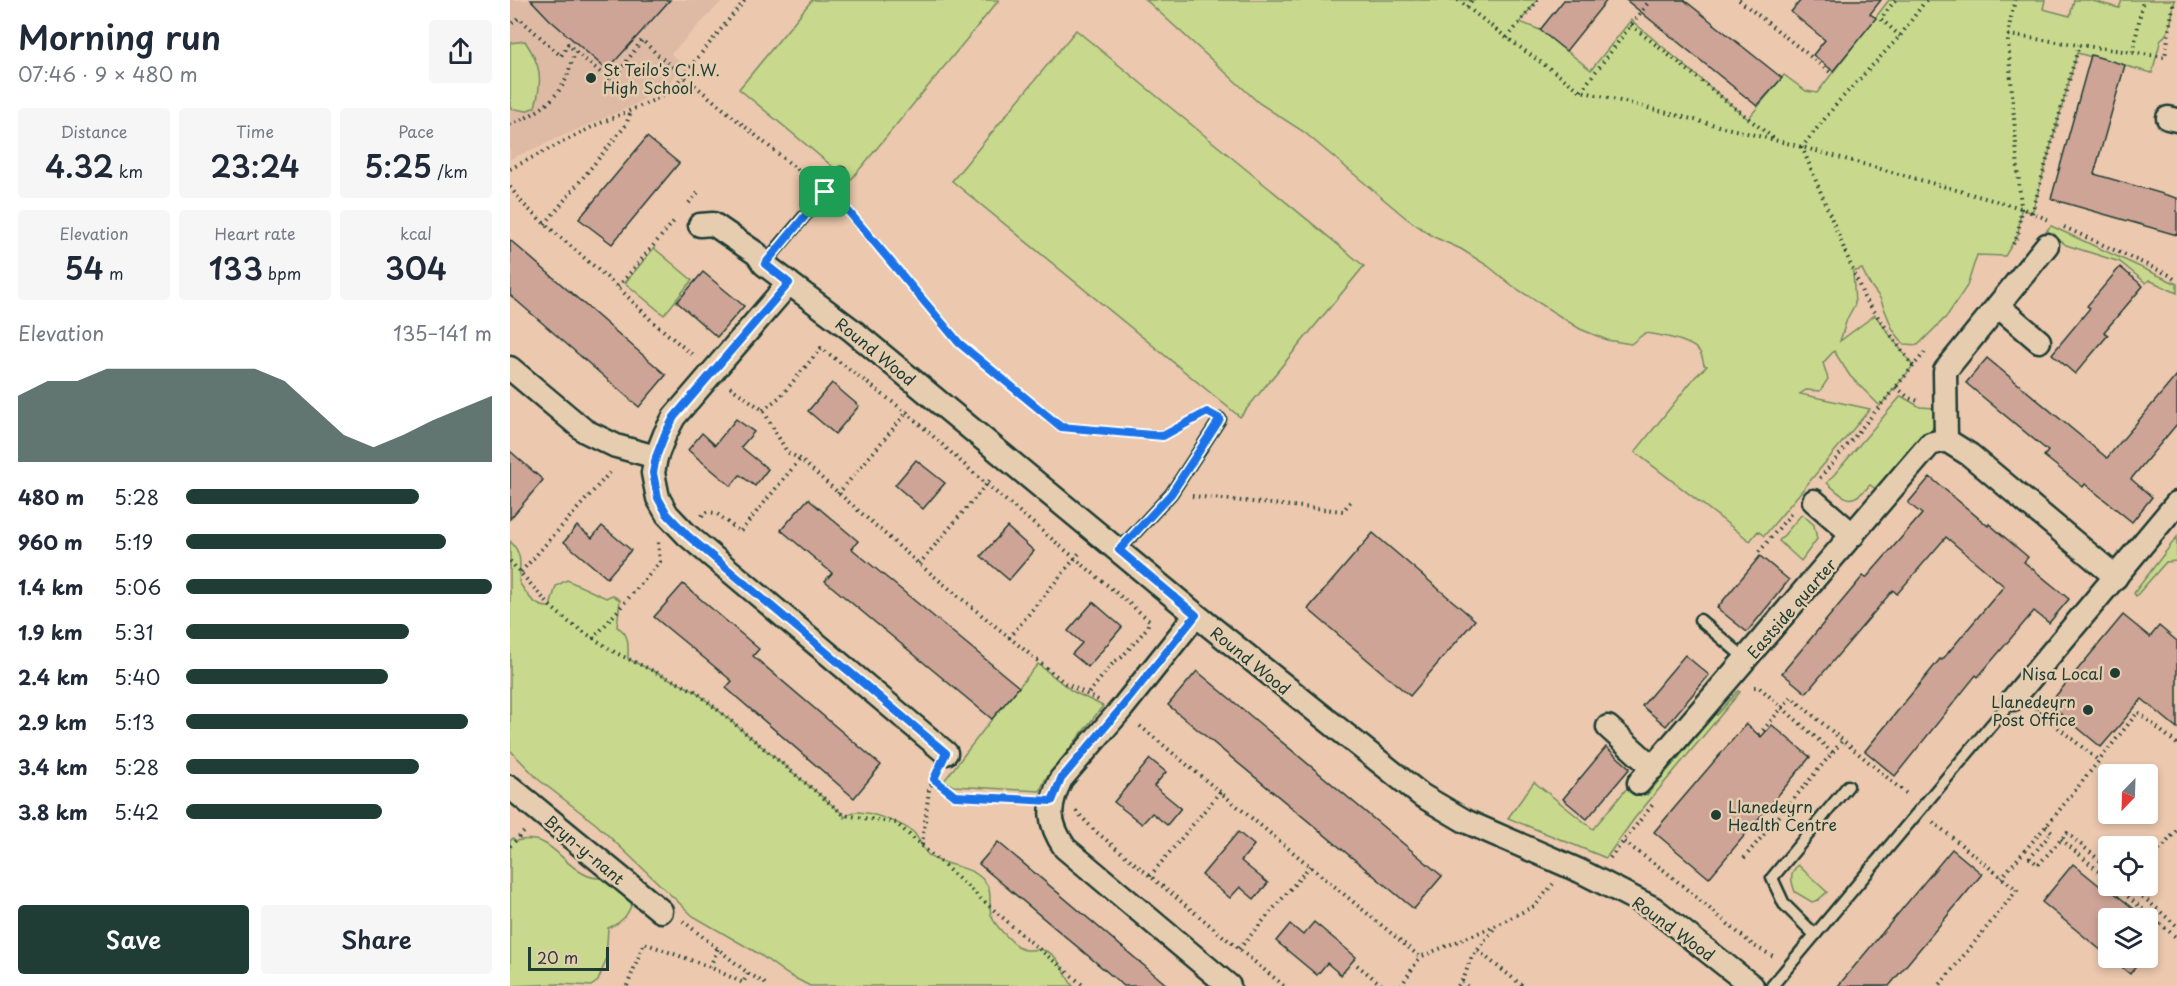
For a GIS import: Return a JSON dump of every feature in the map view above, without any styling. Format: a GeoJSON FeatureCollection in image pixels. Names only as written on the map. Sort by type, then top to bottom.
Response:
{"type":"FeatureCollection","features":[{"type":"Feature","properties":{"kind":"street","name":"Round Wood"},"geometry":{"type":"LineString","coordinates":[[700,225],[713,224],[756,254],[765,264],[853,331],[1196,615],[1401,779],[1443,809],[1479,828],[1612,886],[1653,908],[1752,986]]}},
{"type":"Feature","properties":{"kind":"street"},"geometry":{"type":"LineString","coordinates":[[2047,245],[1945,371],[1946,440],[1970,455],[2116,577]]}},
{"type":"Feature","properties":{"kind":"street"},"geometry":{"type":"LineString","coordinates":[[789,283],[674,417],[656,457],[653,473],[658,498],[667,514],[687,535],[946,753]]}},
{"type":"Feature","properties":{"kind":"street"},"geometry":{"type":"LineString","coordinates":[[1998,306],[2039,341]]}},
{"type":"Feature","properties":{"kind":"street"},"geometry":{"type":"LineString","coordinates":[[510,368],[585,431],[616,446],[656,457]]}},
{"type":"Feature","properties":{"kind":"street","name":"Eastside quarter"},"geometry":{"type":"LineString","coordinates":[[1608,727],[1646,775],[1930,444],[1946,440]]}},
{"type":"Feature","properties":{"kind":"street"},"geometry":{"type":"LineString","coordinates":[[1810,496],[1853,535]]}},
{"type":"Feature","properties":{"kind":"street"},"geometry":{"type":"LineString","coordinates":[[2013,699],[2177,503]]}},
{"type":"Feature","properties":{"kind":"street"},"geometry":{"type":"LineString","coordinates":[[1196,615],[1061,779],[1061,803],[1052,822],[1065,848],[1229,986]]}},
{"type":"Feature","properties":{"kind":"street","name":"Bryn-y-nant"},"geometry":{"type":"LineString","coordinates":[[510,787],[660,911]]}},
{"type":"Feature","properties":{"kind":"lane"},"geometry":{"type":"LineString","coordinates":[[765,264],[841,173]]}},
{"type":"Feature","properties":{"kind":"lane"},"geometry":{"type":"LineString","coordinates":[[1119,550],[1171,494],[1220,419]]}},
{"type":"Feature","properties":{"kind":"lane"},"geometry":{"type":"LineString","coordinates":[[1700,620],[1746,659]]}},
{"type":"Feature","properties":{"kind":"lane"},"geometry":{"type":"LineString","coordinates":[[1772,986],[2013,699]]}},
{"type":"Feature","properties":{"kind":"lane"},"geometry":{"type":"LineString","coordinates":[[1815,934],[1784,904],[1772,878],[1848,786]]}},
{"type":"Feature","properties":{"kind":"path"},"geometry":{"type":"LineString","coordinates":[[510,169],[594,126],[668,94],[745,0]]}},
{"type":"Feature","properties":{"kind":"path"},"geometry":{"type":"LineString","coordinates":[[1458,0],[1581,91],[1802,147],[2020,208],[2169,275],[2177,281]]}},
{"type":"Feature","properties":{"kind":"path"},"geometry":{"type":"LineString","coordinates":[[1467,7],[1472,0]]}},
{"type":"Feature","properties":{"kind":"path"},"geometry":{"type":"LineString","coordinates":[[1507,38],[1538,0]]}},
{"type":"Feature","properties":{"kind":"path"},"geometry":{"type":"LineString","coordinates":[[1581,91],[1650,0]]}},
{"type":"Feature","properties":{"kind":"path"},"geometry":{"type":"LineString","coordinates":[[1739,0],[1830,72]]}},
{"type":"Feature","properties":{"kind":"path"},"geometry":{"type":"LineString","coordinates":[[1895,0],[1881,19],[1900,36]]}},
{"type":"Feature","properties":{"kind":"path"},"geometry":{"type":"LineString","coordinates":[[1802,147],[1839,101],[1900,36],[1926,0]]}},
{"type":"Feature","properties":{"kind":"path"},"geometry":{"type":"LineString","coordinates":[[2010,249],[2018,235],[2020,208],[2007,58],[2008,35],[2015,0]]}},
{"type":"Feature","properties":{"kind":"path"},"geometry":{"type":"LineString","coordinates":[[2133,52],[2143,0]]}},
{"type":"Feature","properties":{"kind":"path"},"geometry":{"type":"LineString","coordinates":[[2008,35],[2165,57],[2174,0]]}},
{"type":"Feature","properties":{"kind":"path"},"geometry":{"type":"LineString","coordinates":[[512,24],[519,18],[561,57],[568,44],[612,82],[642,40],[849,212],[959,343],[1061,427],[1163,436],[1207,412],[1220,419]]}},
{"type":"Feature","properties":{"kind":"path"},"geometry":{"type":"LineString","coordinates":[[1630,25],[1776,141]]}},
{"type":"Feature","properties":{"kind":"path"},"geometry":{"type":"LineString","coordinates":[[2032,213],[2079,45]]}},
{"type":"Feature","properties":{"kind":"path"},"geometry":{"type":"LineString","coordinates":[[510,125],[540,110],[554,98],[564,82],[576,52]]}},
{"type":"Feature","properties":{"kind":"path"},"geometry":{"type":"LineString","coordinates":[[545,224],[626,125],[631,110]]}},
{"type":"Feature","properties":{"kind":"path"},"geometry":{"type":"LineString","coordinates":[[1802,147],[1864,297],[1913,366]]}},
{"type":"Feature","properties":{"kind":"path"},"geometry":{"type":"LineString","coordinates":[[510,187],[524,206],[618,287],[653,322],[732,389],[763,410],[787,452],[800,459],[920,564],[1065,683],[1120,709]]}},
{"type":"Feature","properties":{"kind":"path"},"geometry":{"type":"LineString","coordinates":[[687,206],[700,190]]}},
{"type":"Feature","properties":{"kind":"path"},"geometry":{"type":"LineString","coordinates":[[618,287],[680,214]]}},
{"type":"Feature","properties":{"kind":"path"},"geometry":{"type":"LineString","coordinates":[[763,410],[782,396],[821,348],[907,413],[987,484],[1149,620],[1148,628],[1122,657],[1114,662],[1087,695]]}},
{"type":"Feature","properties":{"kind":"path"},"geometry":{"type":"LineString","coordinates":[[1759,552],[1810,496],[1926,351]]}},
{"type":"Feature","properties":{"kind":"path"},"geometry":{"type":"LineString","coordinates":[[838,494],[907,413],[920,386]]}},
{"type":"Feature","properties":{"kind":"path"},"geometry":{"type":"LineString","coordinates":[[687,535],[705,512],[716,513],[741,532],[800,459]]}},
{"type":"Feature","properties":{"kind":"path"},"geometry":{"type":"LineString","coordinates":[[920,564],[1008,459]]}},
{"type":"Feature","properties":{"kind":"path"},"geometry":{"type":"LineString","coordinates":[[521,572],[612,469],[620,471]]}},
{"type":"Feature","properties":{"kind":"path"},"geometry":{"type":"LineString","coordinates":[[1171,494],[1343,511],[1351,501]]}},
{"type":"Feature","properties":{"kind":"path"},"geometry":{"type":"LineString","coordinates":[[1009,638],[1097,532]]}},
{"type":"Feature","properties":{"kind":"path"},"geometry":{"type":"LineString","coordinates":[[593,639],[660,562],[657,533]]}},
{"type":"Feature","properties":{"kind":"path"},"geometry":{"type":"LineString","coordinates":[[510,561],[551,607],[593,639],[628,659],[695,691],[844,815],[896,823],[1021,934],[1084,986]]}},
{"type":"Feature","properties":{"kind":"path"},"geometry":{"type":"LineString","coordinates":[[1745,687],[1758,687],[1833,753]]}},
{"type":"Feature","properties":{"kind":"path"},"geometry":{"type":"LineString","coordinates":[[1759,735],[1791,697],[1922,807]]}},
{"type":"Feature","properties":{"kind":"path"},"geometry":{"type":"LineString","coordinates":[[2043,701],[2036,709],[2098,761]]}},
{"type":"Feature","properties":{"kind":"path"},"geometry":{"type":"LineString","coordinates":[[2001,878],[2138,712],[2177,744]]}},
{"type":"Feature","properties":{"kind":"path"},"geometry":{"type":"LineString","coordinates":[[1744,858],[1843,740]]}},
{"type":"Feature","properties":{"kind":"path"},"geometry":{"type":"LineString","coordinates":[[921,845],[929,790],[946,753]]}},
{"type":"Feature","properties":{"kind":"path"},"geometry":{"type":"LineString","coordinates":[[934,779],[955,796],[1061,803],[1284,986]]}},
{"type":"Feature","properties":{"kind":"path"},"geometry":{"type":"LineString","coordinates":[[1150,876],[1220,792]]}},
{"type":"Feature","properties":{"kind":"path"},"geometry":{"type":"LineString","coordinates":[[1910,822],[1923,834],[1934,821],[2017,890],[1939,986]]}},
{"type":"Feature","properties":{"kind":"path"},"geometry":{"type":"LineString","coordinates":[[2046,826],[2052,832],[2030,858],[2038,865],[2067,833],[2098,859]]}},
{"type":"Feature","properties":{"kind":"path"},"geometry":{"type":"LineString","coordinates":[[2158,852],[2177,830]]}},
{"type":"Feature","properties":{"kind":"path"},"geometry":{"type":"LineString","coordinates":[[2061,839],[2098,871]]}},
{"type":"Feature","properties":{"kind":"path"},"geometry":{"type":"LineString","coordinates":[[1624,842],[1674,878],[1754,946],[1790,964]]}},
{"type":"Feature","properties":{"kind":"path"},"geometry":{"type":"LineString","coordinates":[[1239,948],[1310,866]]}},
{"type":"Feature","properties":{"kind":"path"},"geometry":{"type":"LineString","coordinates":[[2128,896],[2177,938]]}},
{"type":"Feature","properties":{"kind":"path"},"geometry":{"type":"LineString","coordinates":[[2143,896],[2177,926]]}},
{"type":"Feature","properties":{"kind":"path"},"geometry":{"type":"LineString","coordinates":[[660,911],[686,922],[748,973],[769,986]]}},
{"type":"Feature","properties":{"kind":"path"},"geometry":{"type":"LineString","coordinates":[[1467,986],[1460,984],[1470,960],[1497,925]]}},
{"type":"Feature","properties":{"kind":"path"},"geometry":{"type":"LineString","coordinates":[[627,986],[644,943],[710,966],[743,983],[748,973]]}},
{"type":"Feature","properties":{"kind":"path"},"geometry":{"type":"LineString","coordinates":[[710,966],[718,948]]}},
{"type":"Feature","properties":{"kind":"path"},"geometry":{"type":"LineString","coordinates":[[1478,951],[1523,986]]}},
{"type":"Feature","properties":{"kind":"path"},"geometry":{"type":"LineString","coordinates":[[1401,986],[1420,957]]}},
{"type":"Feature","properties":{"kind":"path"},"geometry":{"type":"LineString","coordinates":[[1357,965],[1383,986]]}},
{"type":"Feature","properties":{"kind":"shaded area","name":"St Teilo's C.I.W. High School"},"geometry":{"type":"Polygon","coordinates":[[[510,0],[723,0],[671,54],[684,65],[666,86],[634,105],[510,159],[510,0]]]}},
{"type":"Feature","properties":{"kind":"green space"},"geometry":{"type":"Polygon","coordinates":[[[812,0],[999,0],[850,181],[739,89],[812,0]]]}},
{"type":"Feature","properties":{"kind":"green space"},"geometry":{"type":"Polygon","coordinates":[[[1146,0],[1537,0],[1520,22],[1540,30],[1591,70],[1631,20],[1748,119],[1784,75],[1806,91],[1817,93],[1889,0],[2045,0],[2043,9],[2070,16],[2074,0],[2089,0],[2119,8],[2122,0],[2175,0],[2170,27],[2161,39],[2152,73],[2077,53],[2032,213],[2021,209],[2018,235],[2005,256],[1977,255],[1967,286],[1947,316],[1918,345],[1904,344],[1893,330],[1880,298],[1862,269],[1853,272],[1855,304],[1840,341],[1875,315],[1913,366],[1880,406],[1850,376],[1834,351],[1823,363],[1828,379],[1820,391],[1806,390],[1800,394],[1870,409],[1764,536],[1758,531],[1750,541],[1635,452],[1695,377],[1707,366],[1704,365],[1699,351],[1688,343],[1658,335],[1645,333],[1631,344],[1607,340],[1580,329],[1514,287],[1488,266],[1461,249],[1434,237],[1406,218],[1304,132],[1259,103],[1146,0]]]}},
{"type":"Feature","properties":{"kind":"green space"},"geometry":{"type":"Polygon","coordinates":[[[1076,30],[1364,266],[1240,417],[952,181],[1076,30]]]}},
{"type":"Feature","properties":{"kind":"green space"},"geometry":{"type":"Polygon","coordinates":[[[525,41],[537,65],[540,80],[535,107],[526,111],[510,108],[510,43],[525,41]]]}},
{"type":"Feature","properties":{"kind":"green space"},"geometry":{"type":"Polygon","coordinates":[[[2051,226],[2177,284],[2177,293],[2149,280],[2146,283],[2120,262],[2066,245],[2047,230],[2051,226]]]}},
{"type":"Feature","properties":{"kind":"green space"},"geometry":{"type":"Polygon","coordinates":[[[654,248],[692,280],[664,315],[625,283],[654,248]]]}},
{"type":"Feature","properties":{"kind":"green space"},"geometry":{"type":"Polygon","coordinates":[[[1901,396],[1920,407],[1935,408],[1936,423],[1876,489],[1870,485],[1858,496],[1844,497],[1827,483],[1901,396]]]}},
{"type":"Feature","properties":{"kind":"green space"},"geometry":{"type":"Polygon","coordinates":[[[1802,514],[1814,525],[1817,539],[1801,561],[1779,541],[1802,514]]]}},
{"type":"Feature","properties":{"kind":"green space"},"geometry":{"type":"Polygon","coordinates":[[[2177,537],[2177,561],[2166,562],[2136,596],[2134,593],[2177,537]]]}},
{"type":"Feature","properties":{"kind":"green space"},"geometry":{"type":"Polygon","coordinates":[[[510,541],[519,555],[519,582],[535,603],[550,607],[556,586],[567,580],[606,598],[612,595],[620,600],[617,627],[626,636],[628,659],[695,691],[844,815],[844,818],[853,813],[862,812],[893,821],[912,831],[931,857],[980,876],[988,886],[991,913],[999,928],[1019,948],[1042,950],[1055,957],[1073,986],[810,986],[693,916],[596,824],[539,780],[510,750],[510,541]]]}},
{"type":"Feature","properties":{"kind":"green space"},"geometry":{"type":"Polygon","coordinates":[[[1038,664],[1072,691],[1103,706],[1045,780],[1040,791],[953,786],[944,781],[992,719],[1038,664]]]}},
{"type":"Feature","properties":{"kind":"green space"},"geometry":{"type":"Polygon","coordinates":[[[1738,691],[1740,692],[1634,819],[1606,858],[1508,818],[1534,782],[1593,829],[1632,782],[1647,795],[1715,714],[1717,715],[1738,691]]]}},
{"type":"Feature","properties":{"kind":"green space"},"geometry":{"type":"Polygon","coordinates":[[[513,838],[516,841],[538,841],[546,844],[588,876],[616,878],[634,898],[625,916],[608,928],[606,960],[598,981],[591,986],[561,984],[510,986],[510,841],[513,838]]]}},
{"type":"Feature","properties":{"kind":"green space"},"geometry":{"type":"Polygon","coordinates":[[[1798,865],[1827,892],[1818,900],[1812,902],[1795,892],[1792,878],[1793,871],[1798,865]]]}},
{"type":"Feature","properties":{"kind":"building"},"geometry":{"type":"Polygon","coordinates":[[[531,0],[670,0],[607,70],[531,0]]]}},
{"type":"Feature","properties":{"kind":"building"},"geometry":{"type":"Polygon","coordinates":[[[1564,0],[1607,0],[1566,51],[1540,30],[1564,0]]]}},
{"type":"Feature","properties":{"kind":"building"},"geometry":{"type":"Polygon","coordinates":[[[1626,0],[1684,0],[1782,78],[1757,106],[1626,0]]]}},
{"type":"Feature","properties":{"kind":"building"},"geometry":{"type":"Polygon","coordinates":[[[1801,0],[1881,0],[1870,14],[1876,18],[1833,71],[1813,55],[1825,40],[1791,12],[1801,0]]]}},
{"type":"Feature","properties":{"kind":"building"},"geometry":{"type":"Polygon","coordinates":[[[2091,55],[2125,65],[2094,174],[2177,198],[2177,235],[2051,199],[2091,55]]]}},
{"type":"Feature","properties":{"kind":"building"},"geometry":{"type":"Polygon","coordinates":[[[647,137],[679,163],[612,244],[579,219],[647,137]]]}},
{"type":"Feature","properties":{"kind":"building"},"geometry":{"type":"Polygon","coordinates":[[[510,240],[666,375],[639,407],[510,295],[510,240]]]}},
{"type":"Feature","properties":{"kind":"building"},"geometry":{"type":"Polygon","coordinates":[[[2120,267],[2143,286],[2104,332],[2108,335],[2075,374],[2052,354],[2090,308],[2087,306],[2120,267]]]}},
{"type":"Feature","properties":{"kind":"building"},"geometry":{"type":"Polygon","coordinates":[[[703,272],[744,306],[717,337],[677,302],[703,272]]]}},
{"type":"Feature","properties":{"kind":"building"},"geometry":{"type":"Polygon","coordinates":[[[1987,358],[2107,458],[2177,375],[2177,424],[2131,479],[2152,497],[2132,522],[2085,484],[2083,487],[2044,456],[2048,451],[1966,383],[1987,358]]]}},
{"type":"Feature","properties":{"kind":"building"},"geometry":{"type":"Polygon","coordinates":[[[832,383],[859,406],[835,434],[808,411],[832,383]]]}},
{"type":"Feature","properties":{"kind":"building"},"geometry":{"type":"Polygon","coordinates":[[[736,419],[754,432],[741,447],[768,469],[755,486],[740,475],[731,486],[688,450],[702,433],[715,445],[736,419]]]}},
{"type":"Feature","properties":{"kind":"building"},"geometry":{"type":"Polygon","coordinates":[[[510,451],[543,480],[510,519],[510,451]]]}},
{"type":"Feature","properties":{"kind":"building"},"geometry":{"type":"Polygon","coordinates":[[[916,460],[945,483],[923,509],[895,485],[916,460]]]}},
{"type":"Feature","properties":{"kind":"building"},"geometry":{"type":"Polygon","coordinates":[[[1930,477],[2028,557],[2024,562],[2069,599],[2049,623],[2034,611],[1978,677],[1976,675],[1895,776],[1865,751],[1940,659],[1942,660],[2004,586],[1946,537],[1897,594],[1893,590],[1806,693],[1782,673],[1863,576],[1866,578],[1922,514],[1908,503],[1930,477]]]}},
{"type":"Feature","properties":{"kind":"building"},"geometry":{"type":"Polygon","coordinates":[[[808,499],[858,541],[852,549],[1019,687],[992,719],[825,581],[832,573],[781,530],[808,499]]]}},
{"type":"Feature","properties":{"kind":"building"},"geometry":{"type":"Polygon","coordinates":[[[577,526],[592,538],[602,526],[631,550],[607,578],[564,542],[577,526]]]}},
{"type":"Feature","properties":{"kind":"building"},"geometry":{"type":"Polygon","coordinates":[[[1007,527],[1034,551],[1009,580],[981,556],[1007,527]]]}},
{"type":"Feature","properties":{"kind":"building"},"geometry":{"type":"Polygon","coordinates":[[[1373,533],[1475,620],[1410,696],[1308,609],[1373,533]]]}},
{"type":"Feature","properties":{"kind":"building"},"geometry":{"type":"Polygon","coordinates":[[[1760,556],[1789,580],[1747,632],[1717,608],[1760,556]]]}},
{"type":"Feature","properties":{"kind":"building"},"geometry":{"type":"Polygon","coordinates":[[[683,584],[759,649],[753,656],[881,765],[854,798],[726,688],[732,681],[654,617],[683,584]]]}},
{"type":"Feature","properties":{"kind":"building"},"geometry":{"type":"Polygon","coordinates":[[[1093,602],[1122,627],[1088,667],[1072,654],[1082,643],[1068,631],[1093,602]]]}},
{"type":"Feature","properties":{"kind":"building"},"geometry":{"type":"Polygon","coordinates":[[[2123,615],[2150,637],[2159,626],[2177,641],[2177,728],[2142,699],[2101,747],[2049,704],[2123,615]]]}},
{"type":"Feature","properties":{"kind":"building"},"geometry":{"type":"Polygon","coordinates":[[[1685,655],[1709,675],[1666,726],[1642,706],[1685,655]]]}},
{"type":"Feature","properties":{"kind":"building"},"geometry":{"type":"Polygon","coordinates":[[[1197,671],[1442,876],[1414,909],[1168,705],[1197,671]]]}},
{"type":"Feature","properties":{"kind":"building","name":"Llanedeyrn Health Centre"},"geometry":{"type":"Polygon","coordinates":[[[1746,724],[1761,737],[1772,725],[1810,757],[1709,878],[1654,832],[1746,724]]]}},
{"type":"Feature","properties":{"kind":"building"},"geometry":{"type":"Polygon","coordinates":[[[1606,747],[1630,768],[1587,819],[1563,799],[1606,747]]]}},
{"type":"Feature","properties":{"kind":"building"},"geometry":{"type":"Polygon","coordinates":[[[1150,759],[1166,772],[1154,786],[1181,808],[1167,825],[1152,813],[1142,824],[1114,802],[1150,759]]]}},
{"type":"Feature","properties":{"kind":"building"},"geometry":{"type":"Polygon","coordinates":[[[1238,832],[1254,845],[1241,861],[1268,883],[1254,899],[1240,887],[1230,898],[1202,875],[1238,832]]]}},
{"type":"Feature","properties":{"kind":"building"},"geometry":{"type":"Polygon","coordinates":[[[998,842],[1168,986],[1124,986],[979,864],[998,842]]]}},
{"type":"Feature","properties":{"kind":"building"},"geometry":{"type":"Polygon","coordinates":[[[1952,849],[1982,874],[1889,986],[1838,986],[1952,849]]]}},
{"type":"Feature","properties":{"kind":"building"},"geometry":{"type":"Polygon","coordinates":[[[2073,864],[2098,884],[2098,896],[2118,896],[2133,908],[2098,908],[2098,948],[2042,902],[2073,864]]]}},
{"type":"Feature","properties":{"kind":"building"},"geometry":{"type":"Polygon","coordinates":[[[1314,922],[1356,957],[1341,975],[1327,963],[1317,975],[1276,941],[1290,924],[1303,935],[1314,922]]]}},
{"type":"Feature","properties":{"kind":"building"},"geometry":{"type":"Polygon","coordinates":[[[2123,968],[2135,968],[2130,974],[2123,968]]]}},
{"type":"Feature","properties":{"kind":"place","name":"St Teilo's C.I.W. High School"},"geometry":{"type":"Point","coordinates":[591,78]}},
{"type":"Feature","properties":{"kind":"place","name":"Nisa Local"},"geometry":{"type":"Point","coordinates":[2115,673]}},
{"type":"Feature","properties":{"kind":"place","name":"Llanedeyrn Post Office"},"geometry":{"type":"Point","coordinates":[2088,710]}},
{"type":"Feature","properties":{"kind":"place","name":"Llanedeyrn Health Centre"},"geometry":{"type":"Point","coordinates":[1716,815]}},
{"type":"Feature","properties":{"kind":"route"},"geometry":{"type":"LineString","coordinates":[[825,192],[849,212],[959,343],[1061,427],[1163,436],[1207,412],[1220,419],[1171,494],[1119,550],[1196,615],[1061,779],[1052,801],[955,796],[934,779],[946,753],[687,535],[667,514],[658,498],[653,473],[656,457],[674,417],[789,283],[765,264],[825,192]]}}]}
